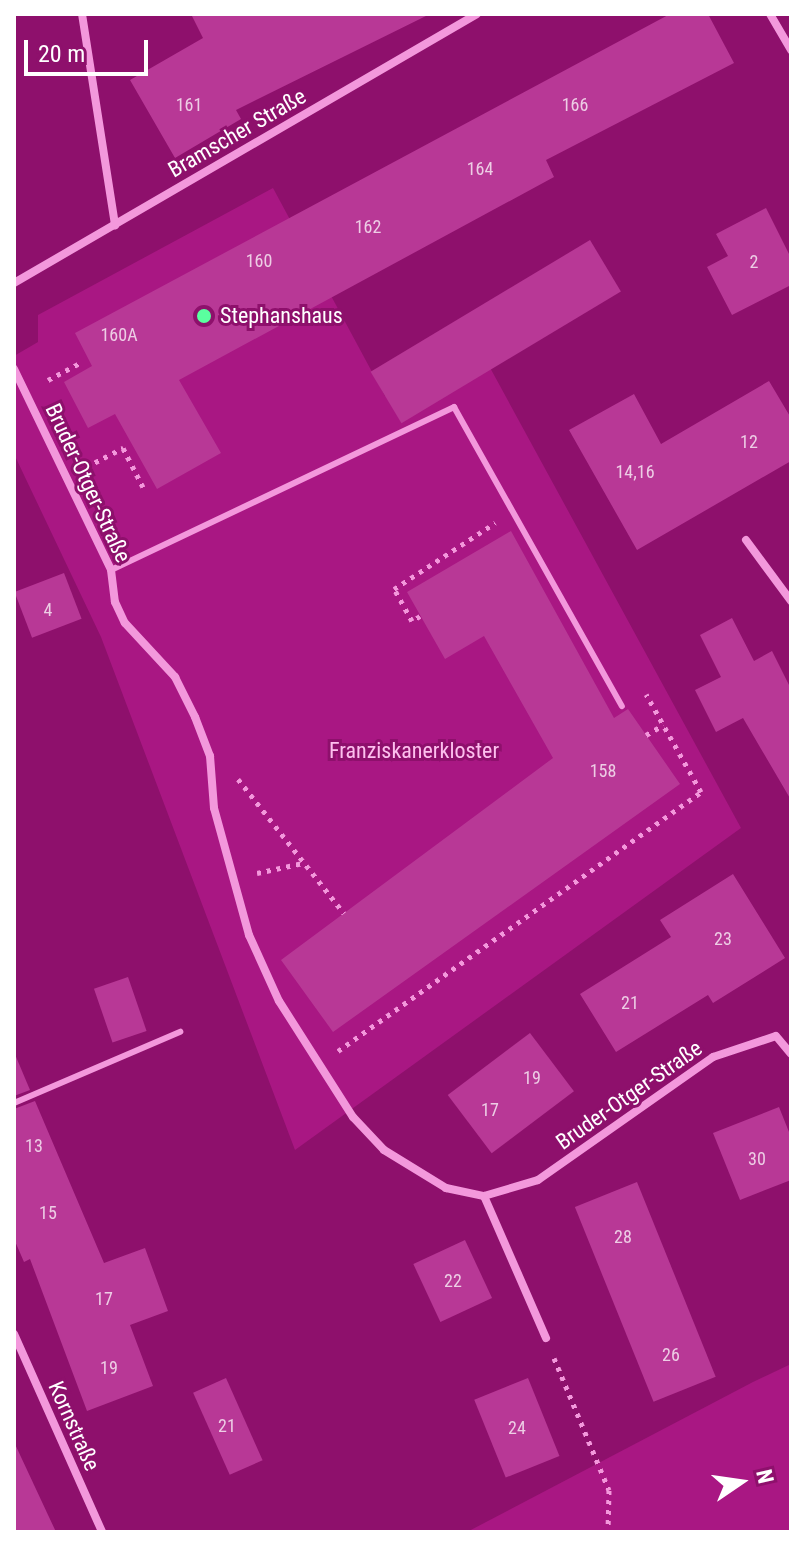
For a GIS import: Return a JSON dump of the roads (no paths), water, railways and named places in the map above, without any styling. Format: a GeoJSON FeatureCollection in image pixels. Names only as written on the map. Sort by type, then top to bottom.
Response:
{"type":"FeatureCollection","features":[{"type":"Feature","properties":{"kind":"street"},"geometry":{"type":"LineString","coordinates":[[82,14],[115,225]]}},
{"type":"Feature","properties":{"kind":"street","name":"Bramscher Straße"},"geometry":{"type":"LineString","coordinates":[[14,283],[477,14]]}},
{"type":"Feature","properties":{"kind":"street"},"geometry":{"type":"LineString","coordinates":[[770,14],[791,50]]}},
{"type":"Feature","properties":{"kind":"street","name":"Bruder-Otger-Straße"},"geometry":{"type":"LineString","coordinates":[[14,369],[111,570],[115,602],[125,623],[175,677],[210,756],[214,808],[249,935],[279,1001],[353,1117],[384,1150],[446,1188],[484,1196],[538,1180],[713,1057],[776,1036],[791,1054]]}},
{"type":"Feature","properties":{"kind":"street"},"geometry":{"type":"LineString","coordinates":[[746,540],[791,601]]}},
{"type":"Feature","properties":{"kind":"street"},"geometry":{"type":"LineString","coordinates":[[484,1196],[546,1338]]}},
{"type":"Feature","properties":{"kind":"street","name":"Kornstraße"},"geometry":{"type":"LineString","coordinates":[[14,1334],[102,1532]]}},
{"type":"Feature","properties":{"kind":"lane"},"geometry":{"type":"LineString","coordinates":[[111,570],[454,407],[622,706]]}},
{"type":"Feature","properties":{"kind":"lane"},"geometry":{"type":"LineString","coordinates":[[14,1103],[180,1032]]}},
{"type":"Feature","properties":{"kind":"place","name":"Stephanshaus"},"geometry":{"type":"Point","coordinates":[204,316]}},
{"type":"Feature","properties":{"kind":"park label","name":"Franziskanerkloster"},"geometry":{"type":"Point","coordinates":[414,751]}}]}
